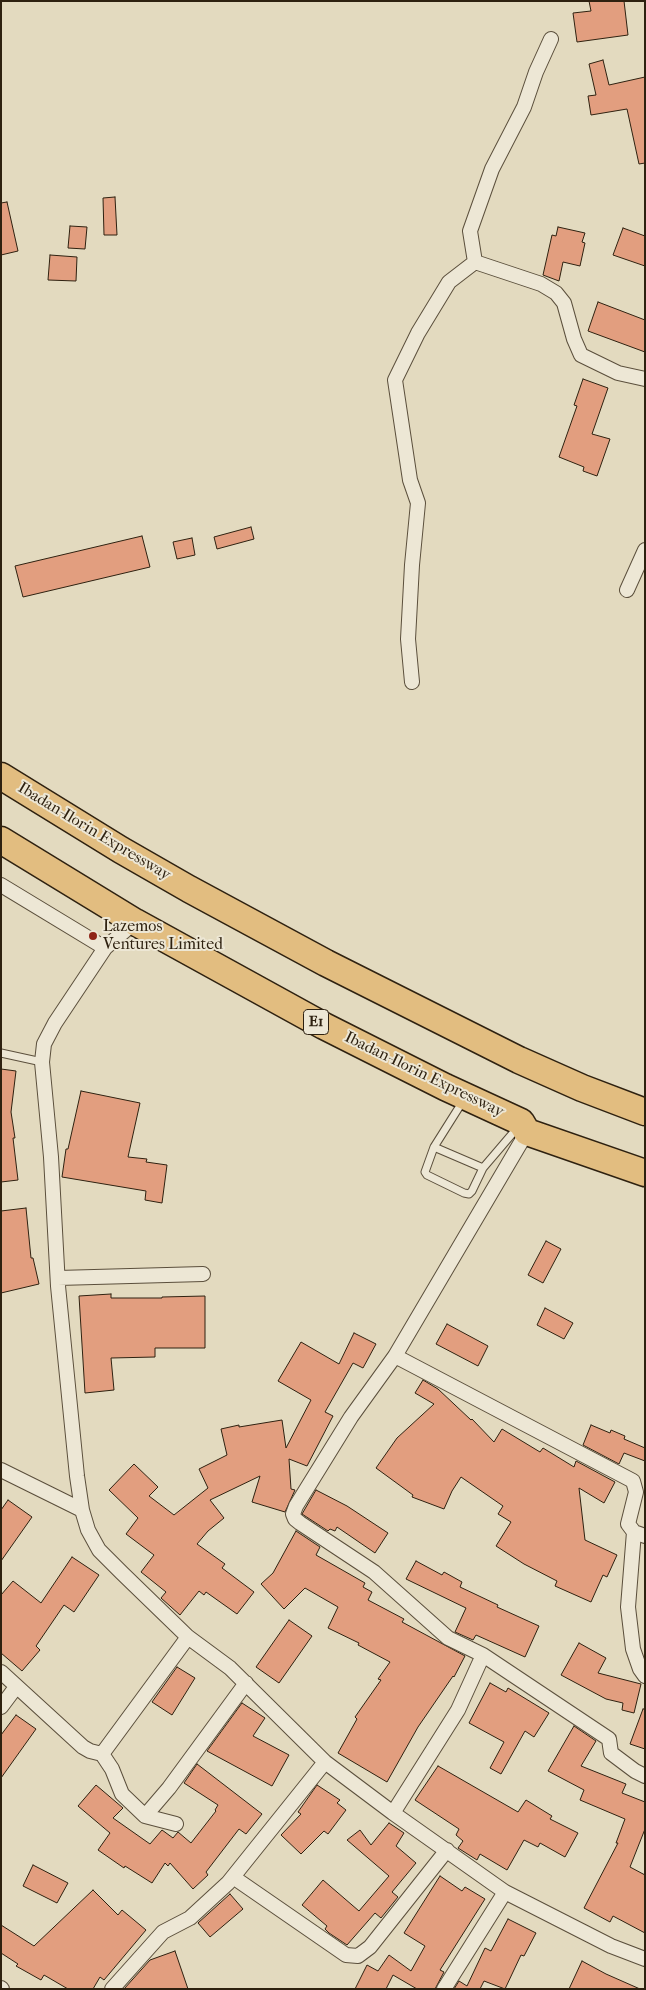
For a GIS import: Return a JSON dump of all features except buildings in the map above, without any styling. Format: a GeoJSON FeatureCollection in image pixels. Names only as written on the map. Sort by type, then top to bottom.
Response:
{"type":"FeatureCollection","features":[{"type":"Feature","properties":{"kind":"highway","name":"Ibadan-Ilorin Expressway"},"geometry":{"type":"LineString","coordinates":[[1,776],[180,885],[326,963],[519,1060],[582,1088],[645,1112]]}},
{"type":"Feature","properties":{"kind":"highway","name":"Ibadan-Ilorin Expressway"},"geometry":{"type":"LineString","coordinates":[[1,840],[135,922],[324,1026],[524,1127],[645,1173]]}},
{"type":"Feature","properties":{"kind":"street"},"geometry":{"type":"LineString","coordinates":[[475,262],[470,231],[492,169],[524,107],[550,39]]}},
{"type":"Feature","properties":{"kind":"street"},"geometry":{"type":"LineString","coordinates":[[475,262],[541,284],[556,293],[564,303],[581,354],[618,373],[645,379]]}},
{"type":"Feature","properties":{"kind":"street"},"geometry":{"type":"LineString","coordinates":[[412,682],[408,639],[418,503],[410,480],[395,380],[418,333],[449,282],[475,262]]}},
{"type":"Feature","properties":{"kind":"street"},"geometry":{"type":"LineString","coordinates":[[627,590],[645,550]]}},
{"type":"Feature","properties":{"kind":"street"},"geometry":{"type":"LineString","coordinates":[[1,886],[105,948]]}},
{"type":"Feature","properties":{"kind":"street"},"geometry":{"type":"LineString","coordinates":[[135,922],[105,948],[55,1023],[44,1044],[42,1062],[51,1157],[58,1278],[82,1510],[88,1530],[100,1550],[188,1637],[230,1668],[325,1762],[393,1813],[505,1892],[612,1946],[645,1959]]}},
{"type":"Feature","properties":{"kind":"street"},"geometry":{"type":"LineString","coordinates":[[524,1127],[395,1356],[351,1417],[296,1506],[293,1514],[300,1523],[374,1572],[448,1638],[483,1655],[608,1739],[611,1753],[645,1776]]}},
{"type":"Feature","properties":{"kind":"street"},"geometry":{"type":"LineString","coordinates":[[58,1278],[203,1274]]}},
{"type":"Feature","properties":{"kind":"street"},"geometry":{"type":"LineString","coordinates":[[395,1356],[632,1481],[636,1492],[628,1524],[639,1534],[628,1607],[634,1649],[640,1669],[645,1676]]}},
{"type":"Feature","properties":{"kind":"street"},"geometry":{"type":"LineString","coordinates":[[1,1470],[82,1510]]}},
{"type":"Feature","properties":{"kind":"street"},"geometry":{"type":"LineString","coordinates":[[102,1754],[188,1637]]}},
{"type":"Feature","properties":{"kind":"street"},"geometry":{"type":"LineString","coordinates":[[393,1813],[458,1710],[483,1655]]}},
{"type":"Feature","properties":{"kind":"street"},"geometry":{"type":"LineString","coordinates":[[1,1672],[83,1747],[102,1754],[112,1769],[122,1794],[145,1816],[176,1824]]}},
{"type":"Feature","properties":{"kind":"street"},"geometry":{"type":"LineString","coordinates":[[145,1816],[169,1788],[246,1683]]}},
{"type":"Feature","properties":{"kind":"street"},"geometry":{"type":"LineString","coordinates":[[1,1707],[16,1687]]}},
{"type":"Feature","properties":{"kind":"street"},"geometry":{"type":"LineString","coordinates":[[112,1989],[163,1932],[190,1918],[233,1877],[325,1762]]}},
{"type":"Feature","properties":{"kind":"street"},"geometry":{"type":"LineString","coordinates":[[233,1877],[346,1955],[358,1956],[370,1947],[447,1850]]}},
{"type":"Feature","properties":{"kind":"street"},"geometry":{"type":"LineString","coordinates":[[444,1989],[505,1892]]}},
{"type":"Feature","properties":{"kind":"lane"},"geometry":{"type":"LineString","coordinates":[[1,1053],[42,1062]]}},
{"type":"Feature","properties":{"kind":"lane"},"geometry":{"type":"LineString","coordinates":[[466,1097],[434,1147],[425,1172],[427,1175],[469,1194],[483,1168],[524,1127]]}},
{"type":"Feature","properties":{"kind":"lane"},"geometry":{"type":"LineString","coordinates":[[434,1147],[483,1168]]}},
{"type":"Feature","properties":{"kind":"place","name":"Lazemos Ventures Limited"},"geometry":{"type":"Point","coordinates":[93,936]}}]}
